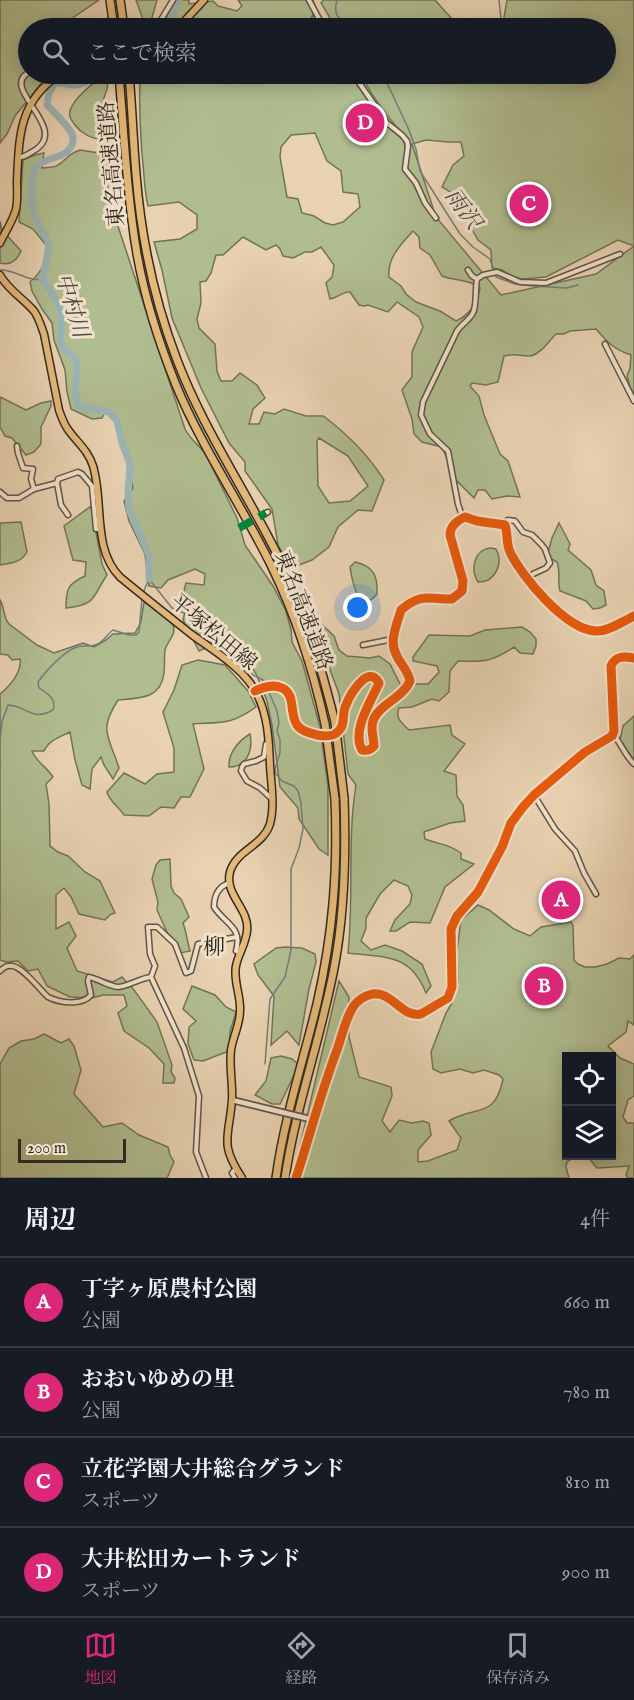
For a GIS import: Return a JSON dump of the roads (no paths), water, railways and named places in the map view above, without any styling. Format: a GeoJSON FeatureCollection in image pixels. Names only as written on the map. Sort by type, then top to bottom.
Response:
{"type":"FeatureCollection","features":[{"type":"Feature","properties":{"kind":"highway"},"geometry":{"type":"LineString","coordinates":[[110,0],[113,18]]}},
{"type":"Feature","properties":{"kind":"highway"},"geometry":{"type":"LineString","coordinates":[[120,0],[123,18]]}},
{"type":"Feature","properties":{"kind":"highway","name":"東名高速道路"},"geometry":{"type":"LineString","coordinates":[[120,84],[133,229],[144,287],[157,333],[201,439],[263,548],[282,587],[305,650],[324,724],[335,799],[336,862],[330,930],[316,1004],[276,1178]]}},
{"type":"Feature","properties":{"kind":"highway","name":"東名高速道路"},"geometry":{"type":"LineString","coordinates":[[130,84],[136,173],[144,240],[171,343],[206,426],[292,585],[316,649],[334,722],[344,798],[346,862],[339,935],[285,1178]]}},
{"type":"Feature","properties":{"kind":"main road"},"geometry":{"type":"LineString","coordinates":[[187,18],[204,0]]}},
{"type":"Feature","properties":{"kind":"main road"},"geometry":{"type":"LineString","coordinates":[[0,243],[16,208],[18,141],[22,123],[30,103],[47,84]]}},
{"type":"Feature","properties":{"kind":"main road","name":"平塚松田線"},"geometry":{"type":"LineString","coordinates":[[0,275],[6,285],[34,312],[40,323],[63,422],[92,462],[98,490],[104,552],[109,564],[120,577],[148,600],[231,663],[257,690],[267,724],[272,816],[261,839],[235,862],[229,883]]}},
{"type":"Feature","properties":{"kind":"main road"},"geometry":{"type":"LineString","coordinates":[[229,883],[247,924],[247,935],[235,973],[240,1010],[230,1060],[232,1100],[227,1141],[230,1156],[242,1178]]}},
{"type":"Feature","properties":{"kind":"street"},"geometry":{"type":"LineString","coordinates":[[162,18],[172,0]]}},
{"type":"Feature","properties":{"kind":"street"},"geometry":{"type":"LineString","coordinates":[[309,0],[319,18]]}},
{"type":"Feature","properties":{"kind":"street"},"geometry":{"type":"LineString","coordinates":[[18,158],[40,147],[46,135],[44,125],[24,92],[22,84]]}},
{"type":"Feature","properties":{"kind":"street"},"geometry":{"type":"LineString","coordinates":[[360,84],[387,123],[406,141],[408,146],[405,169],[420,189],[425,203],[436,218]]}},
{"type":"Feature","properties":{"kind":"street"},"geometry":{"type":"LineString","coordinates":[[477,279],[497,272],[520,282],[546,283],[620,254]]}},
{"type":"Feature","properties":{"kind":"street"},"geometry":{"type":"LineString","coordinates":[[468,270],[477,279]]}},
{"type":"Feature","properties":{"kind":"street"},"geometry":{"type":"LineString","coordinates":[[477,279],[474,310],[457,331],[425,397],[421,411],[422,419],[430,434],[448,451],[461,513],[477,522],[502,524],[508,520],[516,521],[524,532],[532,535],[545,549],[550,563],[546,568],[533,573],[527,580]]}},
{"type":"Feature","properties":{"kind":"street"},"geometry":{"type":"LineString","coordinates":[[605,344],[634,401]]}},
{"type":"Feature","properties":{"kind":"street"},"geometry":{"type":"LineString","coordinates":[[17,447],[23,468],[33,469],[31,479],[34,489]]}},
{"type":"Feature","properties":{"kind":"street"},"geometry":{"type":"LineString","coordinates":[[68,515],[61,505],[57,483],[58,479],[75,472],[82,474],[92,486],[96,529],[101,529]]}},
{"type":"Feature","properties":{"kind":"street"},"geometry":{"type":"LineString","coordinates":[[0,492],[7,498],[22,497],[34,489],[57,483]]}},
{"type":"Feature","properties":{"kind":"street"},"geometry":{"type":"LineString","coordinates":[[257,690],[271,686],[286,690],[299,728],[310,733],[329,736],[334,735],[340,729],[345,706],[364,678],[375,677],[379,682],[363,714],[360,741],[362,750],[369,750],[374,746],[372,731],[374,718],[406,689],[410,681],[395,652],[393,639],[401,610],[425,597],[452,599],[462,591],[463,581],[450,539],[450,531],[454,524],[465,517]]}},
{"type":"Feature","properties":{"kind":"street"},"geometry":{"type":"LineString","coordinates":[[502,524],[506,527],[510,552],[527,580],[560,612],[580,626],[592,631],[603,630],[634,616]]}},
{"type":"Feature","properties":{"kind":"street"},"geometry":{"type":"LineString","coordinates":[[363,645],[393,639]]}},
{"type":"Feature","properties":{"kind":"street"},"geometry":{"type":"LineString","coordinates":[[634,657],[619,657],[611,666],[613,734],[634,764]]}},
{"type":"Feature","properties":{"kind":"street"},"geometry":{"type":"LineString","coordinates":[[267,724],[268,736],[264,757],[256,762],[244,764],[241,771],[247,781],[260,788],[272,800]]}},
{"type":"Feature","properties":{"kind":"street"},"geometry":{"type":"LineString","coordinates":[[296,1178],[323,1086],[351,1012],[360,1000],[372,994],[384,995],[410,1014],[416,1015],[448,999],[452,987],[451,929],[454,921],[474,897],[502,847],[511,823],[534,795],[585,752],[604,742],[613,734]]}},
{"type":"Feature","properties":{"kind":"street"},"geometry":{"type":"LineString","coordinates":[[534,795],[555,829],[575,851],[596,894]]}},
{"type":"Feature","properties":{"kind":"street"},"geometry":{"type":"LineString","coordinates":[[229,883],[219,890],[214,907],[234,929],[239,942],[236,951],[240,953]]}},
{"type":"Feature","properties":{"kind":"street"},"geometry":{"type":"LineString","coordinates":[[206,1178],[196,1152],[199,1096],[184,1048],[151,977],[155,966],[150,954],[148,927],[157,927],[174,944],[186,973],[191,971],[198,944],[237,937]]}},
{"type":"Feature","properties":{"kind":"street"},"geometry":{"type":"LineString","coordinates":[[0,971],[9,965],[16,967],[48,997],[67,1002],[81,1002],[88,999],[91,995],[89,977],[110,986],[119,987],[151,977]]}},
{"type":"Feature","properties":{"kind":"street"},"geometry":{"type":"LineString","coordinates":[[232,1100],[314,1120]]}},
{"type":"Feature","properties":{"kind":"street"},"geometry":{"type":"LineString","coordinates":[[235,1178],[232,1173],[236,1168]]}},
{"type":"Feature","properties":{"kind":"waterway","name":"中村川"},"geometry":{"type":"LineString","coordinates":[[171,18],[179,0]]}},
{"type":"Feature","properties":{"kind":"waterway","name":"雨沢"},"geometry":{"type":"LineString","coordinates":[[337,0],[336,11],[339,18]]}},
{"type":"Feature","properties":{"kind":"waterway"},"geometry":{"type":"LineString","coordinates":[[499,0],[501,18]]}},
{"type":"Feature","properties":{"kind":"waterway","name":"中村川"},"geometry":{"type":"LineString","coordinates":[[54,84],[49,93],[47,105],[70,131],[73,141],[65,153],[34,168],[32,205],[35,219],[48,242],[48,255],[42,279],[61,313],[62,346],[77,361],[76,390],[79,407],[109,412],[117,421],[130,464],[129,510],[149,555],[149,579]]}},
{"type":"Feature","properties":{"kind":"waterway","name":"中村川"},"geometry":{"type":"LineString","coordinates":[[64,84],[80,84]]}},
{"type":"Feature","properties":{"kind":"waterway","name":"雨沢"},"geometry":{"type":"LineString","coordinates":[[388,84],[409,130],[416,149],[420,171],[460,234],[490,259],[496,277],[515,284],[532,286],[567,288],[578,285]]}},
{"type":"Feature","properties":{"kind":"waterway"},"geometry":{"type":"LineString","coordinates":[[0,270],[11,271],[31,279],[42,279]]}},
{"type":"Feature","properties":{"kind":"waterway"},"geometry":{"type":"LineString","coordinates":[[149,579],[172,608],[194,617],[197,626],[212,642],[233,652],[253,675],[263,680],[266,685]]}},
{"type":"Feature","properties":{"kind":"waterway","name":"中村川"},"geometry":{"type":"LineString","coordinates":[[143,593],[149,579]]}},
{"type":"Feature","properties":{"kind":"waterway","name":"中村川"},"geometry":{"type":"LineString","coordinates":[[0,740],[2,722],[8,705],[34,714],[53,710],[53,700],[39,688],[38,682],[67,652],[77,647],[98,644],[113,630],[136,635],[139,632],[142,598]]}},
{"type":"Feature","properties":{"kind":"waterway"},"geometry":{"type":"LineString","coordinates":[[265,1064],[270,999],[285,977],[291,950],[291,869],[303,829],[298,791],[294,786],[282,781],[276,774],[275,769],[280,753],[277,731],[279,723],[277,711],[268,690]]}},
{"type":"Feature","properties":{"kind":"waterway","name":"中村川"},"geometry":{"type":"LineString","coordinates":[[0,760],[0,768]]}},
{"type":"Feature","properties":{"kind":"place","name":"大井松田カートランド"},"geometry":{"type":"Point","coordinates":[365,123]}},
{"type":"Feature","properties":{"kind":"place","name":"立花学園大井総合グランド"},"geometry":{"type":"Point","coordinates":[529,204]}},
{"type":"Feature","properties":{"kind":"place","name":"丁字ヶ原農村公園"},"geometry":{"type":"Point","coordinates":[561,900]}},
{"type":"Feature","properties":{"kind":"place","name":"おおいゆめの里"},"geometry":{"type":"Point","coordinates":[544,986]}},
{"type":"Feature","properties":{"kind":"district","name":"柳"},"geometry":{"type":"Point","coordinates":[214,946]}}]}
